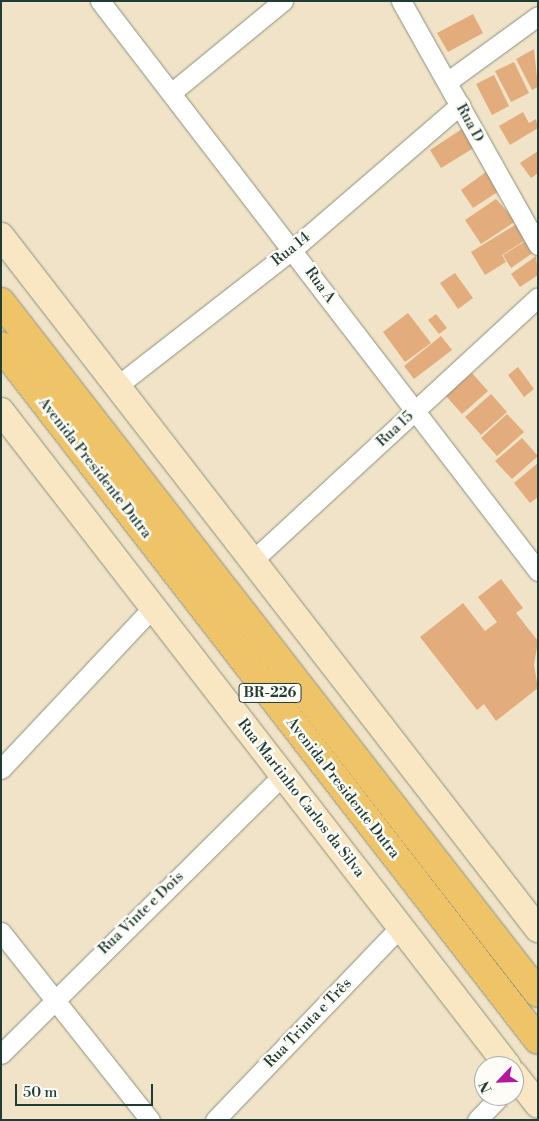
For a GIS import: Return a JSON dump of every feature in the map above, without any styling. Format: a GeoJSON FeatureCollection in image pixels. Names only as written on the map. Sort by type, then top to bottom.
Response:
{"type":"FeatureCollection","features":[{"type":"Feature","properties":{"kind":"highway","name":"Avenida Presidente Dutra"},"geometry":{"type":"LineString","coordinates":[[1,302],[538,993]]}},
{"type":"Feature","properties":{"kind":"highway","name":"Avenida Presidente Dutra"},"geometry":{"type":"LineString","coordinates":[[1,346],[538,1040]]}},
{"type":"Feature","properties":{"kind":"highway"},"geometry":{"type":"LineString","coordinates":[[410,876],[428,874],[432,857]]}},
{"type":"Feature","properties":{"kind":"highway"},"geometry":{"type":"LineString","coordinates":[[428,898],[434,883],[450,880]]}},
{"type":"Feature","properties":{"kind":"main road"},"geometry":{"type":"LineString","coordinates":[[1,236],[538,929]]}},
{"type":"Feature","properties":{"kind":"main road","name":"Rua Martinho Carlos da Silva"},"geometry":{"type":"LineString","coordinates":[[1,411],[282,776],[401,926],[494,1056]]}},
{"type":"Feature","properties":{"kind":"main road","name":"Rua Martinho Carlos da Silva"},"geometry":{"type":"LineString","coordinates":[[524,1092],[538,1105]]}},
{"type":"Feature","properties":{"kind":"street","name":"Rua A"},"geometry":{"type":"LineString","coordinates":[[100,1],[293,249],[413,412],[538,570]]}},
{"type":"Feature","properties":{"kind":"street"},"geometry":{"type":"LineString","coordinates":[[171,93],[283,1]]}},
{"type":"Feature","properties":{"kind":"street","name":"Rua D"},"geometry":{"type":"LineString","coordinates":[[401,1],[537,243]]}},
{"type":"Feature","properties":{"kind":"street"},"geometry":{"type":"LineString","coordinates":[[447,82],[538,16]]}},
{"type":"Feature","properties":{"kind":"street","name":"Rua 14"},"geometry":{"type":"LineString","coordinates":[[117,386],[293,249],[460,105]]}},
{"type":"Feature","properties":{"kind":"street","name":"Rua 15"},"geometry":{"type":"LineString","coordinates":[[252,560],[538,297]]}},
{"type":"Feature","properties":{"kind":"street"},"geometry":{"type":"LineString","coordinates":[[1,769],[153,607]]}},
{"type":"Feature","properties":{"kind":"street","name":"Rua Vinte e Dois"},"geometry":{"type":"LineString","coordinates":[[1,1054],[55,997],[282,776]]}},
{"type":"Feature","properties":{"kind":"street","name":"Rua Trinta e Três"},"geometry":{"type":"LineString","coordinates":[[215,1120],[401,926]]}},
{"type":"Feature","properties":{"kind":"street"},"geometry":{"type":"LineString","coordinates":[[1,932],[55,997],[150,1120]]}},
{"type":"Feature","properties":{"kind":"street"},"geometry":{"type":"LineString","coordinates":[[477,1120],[488,1106]]}},
{"type":"Feature","properties":{"kind":"building"},"geometry":{"type":"Polygon","coordinates":[[[473,14],[483,33],[448,52],[437,33],[473,14]]]}},
{"type":"Feature","properties":{"kind":"building"},"geometry":{"type":"Polygon","coordinates":[[[534,49],[538,87],[532,90],[516,59],[534,49]]]}},
{"type":"Feature","properties":{"kind":"building"},"geometry":{"type":"Polygon","coordinates":[[[514,62],[529,93],[511,102],[495,71],[514,62]]]}},
{"type":"Feature","properties":{"kind":"building"},"geometry":{"type":"Polygon","coordinates":[[[494,75],[509,106],[492,115],[476,84],[494,75]]]}},
{"type":"Feature","properties":{"kind":"building"},"geometry":{"type":"Polygon","coordinates":[[[523,112],[529,123],[536,119],[538,128],[510,145],[499,126],[523,112]]]}},
{"type":"Feature","properties":{"kind":"building"},"geometry":{"type":"Polygon","coordinates":[[[465,127],[477,146],[441,168],[430,150],[465,127]]]}},
{"type":"Feature","properties":{"kind":"building"},"geometry":{"type":"Polygon","coordinates":[[[538,151],[538,173],[531,178],[520,163],[538,151]]]}},
{"type":"Feature","properties":{"kind":"building"},"geometry":{"type":"Polygon","coordinates":[[[486,172],[499,191],[473,208],[461,190],[486,172]]]}},
{"type":"Feature","properties":{"kind":"building"},"geometry":{"type":"Polygon","coordinates":[[[496,199],[516,221],[481,244],[465,220],[496,199]]]}},
{"type":"Feature","properties":{"kind":"building"},"geometry":{"type":"Polygon","coordinates":[[[520,222],[530,237],[502,255],[506,262],[485,275],[471,252],[520,222]]]}},
{"type":"Feature","properties":{"kind":"building"},"geometry":{"type":"Polygon","coordinates":[[[527,240],[534,252],[511,268],[503,255],[527,240]]]}},
{"type":"Feature","properties":{"kind":"building"},"geometry":{"type":"Polygon","coordinates":[[[536,256],[538,275],[520,287],[511,274],[536,256]]]}},
{"type":"Feature","properties":{"kind":"building"},"geometry":{"type":"Polygon","coordinates":[[[455,273],[473,298],[458,309],[440,283],[455,273]]]}},
{"type":"Feature","properties":{"kind":"building"},"geometry":{"type":"Polygon","coordinates":[[[408,313],[431,343],[405,362],[383,332],[408,313]]]}},
{"type":"Feature","properties":{"kind":"building"},"geometry":{"type":"Polygon","coordinates":[[[436,314],[447,328],[439,334],[428,320],[436,314]]]}},
{"type":"Feature","properties":{"kind":"building"},"geometry":{"type":"Polygon","coordinates":[[[441,336],[452,350],[414,379],[404,366],[441,336]]]}},
{"type":"Feature","properties":{"kind":"building"},"geometry":{"type":"Polygon","coordinates":[[[518,367],[534,389],[524,397],[508,375],[518,367]]]}},
{"type":"Feature","properties":{"kind":"building"},"geometry":{"type":"Polygon","coordinates":[[[472,373],[488,391],[462,414],[446,396],[472,373]]]}},
{"type":"Feature","properties":{"kind":"building"},"geometry":{"type":"Polygon","coordinates":[[[491,394],[507,412],[481,435],[465,417],[491,394]]]}},
{"type":"Feature","properties":{"kind":"building"},"geometry":{"type":"Polygon","coordinates":[[[507,414],[524,432],[497,456],[481,438],[507,414]]]}},
{"type":"Feature","properties":{"kind":"building"},"geometry":{"type":"Polygon","coordinates":[[[522,438],[538,456],[512,479],[495,461],[522,438]]]}},
{"type":"Feature","properties":{"kind":"building"},"geometry":{"type":"Polygon","coordinates":[[[538,463],[538,497],[530,503],[514,483],[538,463]]]}},
{"type":"Feature","properties":{"kind":"building"},"geometry":{"type":"Polygon","coordinates":[[[501,579],[523,608],[516,613],[538,641],[534,665],[538,688],[496,721],[484,704],[477,710],[420,637],[463,603],[485,631],[497,622],[478,597],[501,579]]]}}]}
